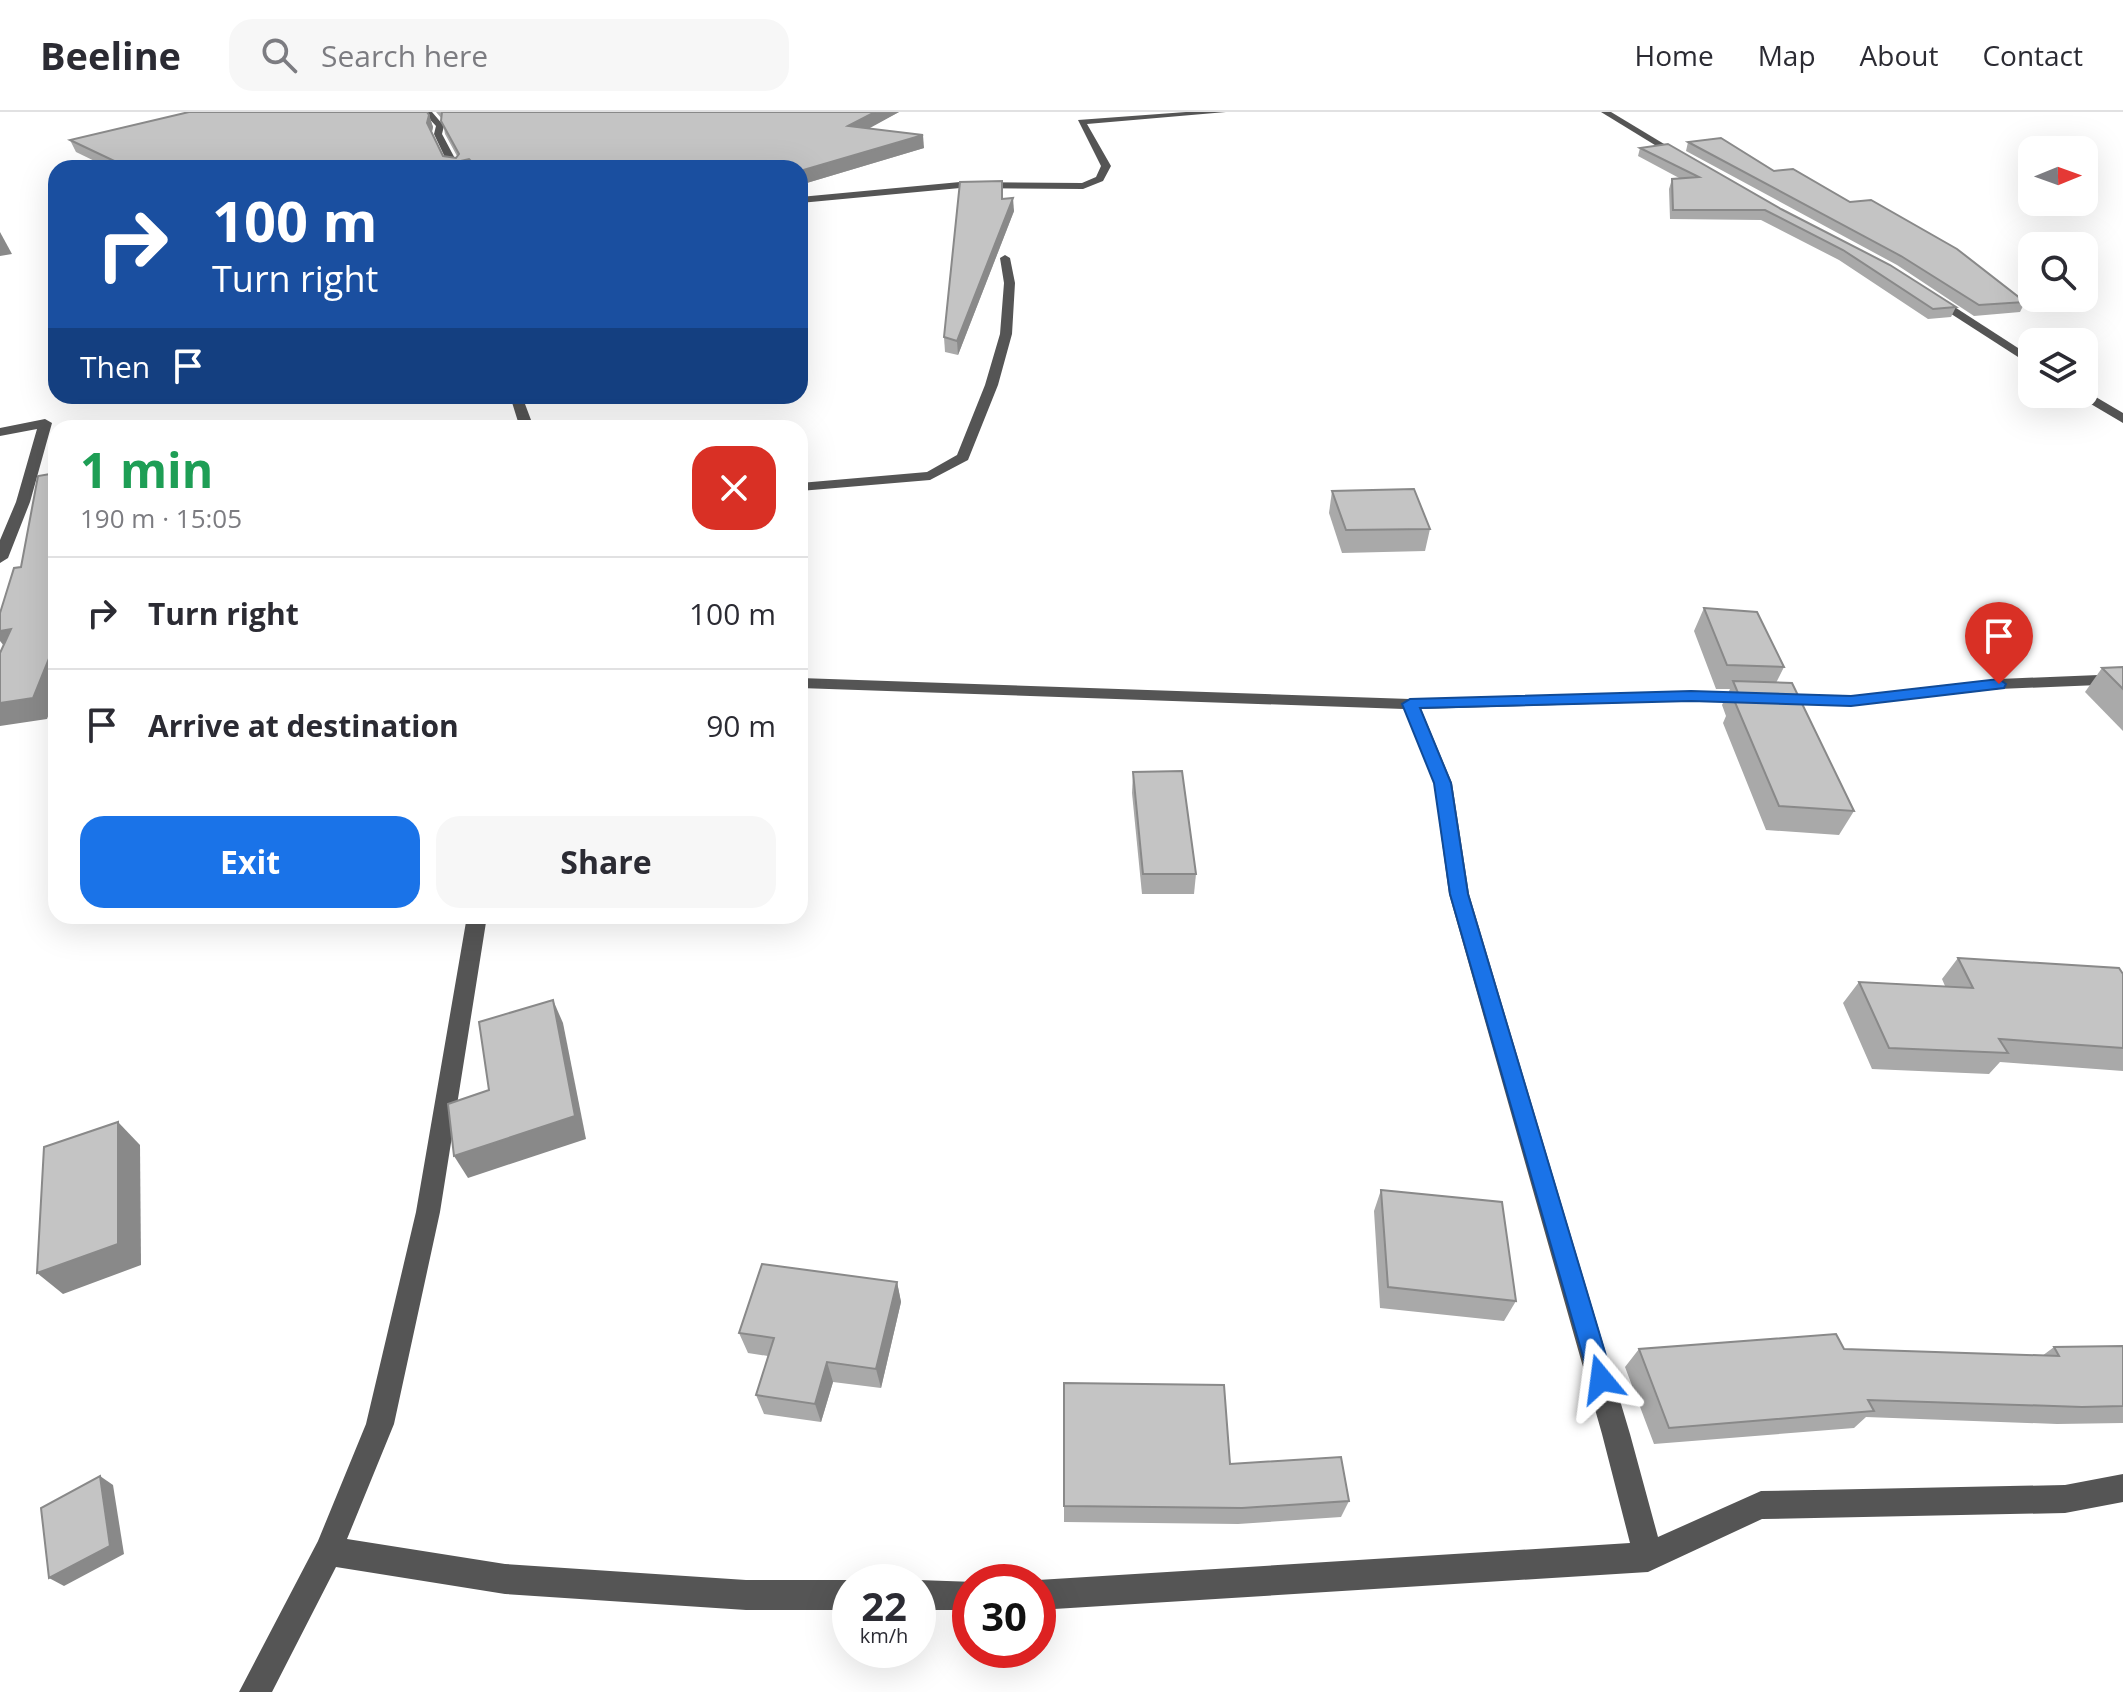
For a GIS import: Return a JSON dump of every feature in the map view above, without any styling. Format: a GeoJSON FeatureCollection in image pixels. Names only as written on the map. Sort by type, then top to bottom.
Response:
{"type":"FeatureCollection","features":[{"type":"Feature","properties":{"kind":"street"},"geometry":{"type":"LineString","coordinates":[[808,199],[960,185],[1083,186],[1100,179],[1106,166],[1081,122],[1222,112]]}},
{"type":"Feature","properties":{"kind":"street"},"geometry":{"type":"LineString","coordinates":[[1605,112],[1698,167]]}},
{"type":"Feature","properties":{"kind":"street"},"geometry":{"type":"LineString","coordinates":[[433,114],[440,126],[438,134],[451,160]]}},
{"type":"Feature","properties":{"kind":"street"},"geometry":{"type":"LineString","coordinates":[[808,486],[930,476],[963,457],[1008,328],[1009,272],[1005,258]]}},
{"type":"Feature","properties":{"kind":"street"},"geometry":{"type":"LineString","coordinates":[[1927,294],[2018,353]]}},
{"type":"Feature","properties":{"kind":"street"},"geometry":{"type":"LineString","coordinates":[[2098,403],[2123,419]]}},
{"type":"Feature","properties":{"kind":"street"},"geometry":{"type":"LineString","coordinates":[[0,432],[45,423],[23,502],[0,558]]}},
{"type":"Feature","properties":{"kind":"street"},"geometry":{"type":"LineString","coordinates":[[808,683],[1410,704],[1691,696],[1851,701],[1999,684],[2123,679]]}},
{"type":"Feature","properties":{"kind":"street"},"geometry":{"type":"LineString","coordinates":[[1410,704],[1443,783],[1459,894],[1612,1419],[1648,1557]]}},
{"type":"Feature","properties":{"kind":"street"},"geometry":{"type":"LineString","coordinates":[[255,1692],[328,1551],[380,1424],[428,1212],[476,924]]}},
{"type":"Feature","properties":{"kind":"street"},"geometry":{"type":"LineString","coordinates":[[1056,1594],[1648,1557],[1761,1505],[2065,1499],[2123,1488]]}},
{"type":"Feature","properties":{"kind":"street"},"geometry":{"type":"LineString","coordinates":[[328,1551],[505,1579],[746,1595],[832,1595]]}},
{"type":"Feature","properties":{"kind":"building"},"geometry":{"type":"Polygon","coordinates":[[[189,112],[427,112],[427,123],[443,156],[456,158],[459,154],[441,121],[442,112],[875,112],[848,126],[923,135],[808,169],[808,160],[112,160],[70,140],[189,112]]]}},
{"type":"Feature","properties":{"kind":"building"},"geometry":{"type":"Polygon","coordinates":[[[1721,138],[1774,171],[1793,169],[1850,202],[1871,200],[1957,249],[2018,297],[2018,302],[1979,305],[1901,256],[1688,142],[1721,138]]]}},
{"type":"Feature","properties":{"kind":"building"},"geometry":{"type":"Polygon","coordinates":[[[1668,144],[1781,209],[1890,265],[1956,307],[1933,309],[1843,250],[1765,210],[1673,210],[1672,179],[1699,177],[1640,148],[1668,144]]]}},
{"type":"Feature","properties":{"kind":"building"},"geometry":{"type":"Polygon","coordinates":[[[1002,181],[1002,199],[1013,198],[957,341],[944,337],[960,182],[1002,181]]]}},
{"type":"Feature","properties":{"kind":"building"},"geometry":{"type":"Polygon","coordinates":[[[48,474],[48,661],[33,698],[0,703],[0,653],[11,629],[0,631],[0,613],[14,568],[21,567],[38,476],[48,474]]]}},
{"type":"Feature","properties":{"kind":"building"},"geometry":{"type":"Polygon","coordinates":[[[1414,489],[1430,529],[1346,530],[1332,491],[1414,489]]]}},
{"type":"Feature","properties":{"kind":"building"},"geometry":{"type":"Polygon","coordinates":[[[1704,608],[1757,612],[1784,667],[1727,665],[1704,608]]]}},
{"type":"Feature","properties":{"kind":"building"},"geometry":{"type":"Polygon","coordinates":[[[2123,667],[2123,689],[2102,668],[2123,667]]]}},
{"type":"Feature","properties":{"kind":"building"},"geometry":{"type":"Polygon","coordinates":[[[1733,681],[1792,683],[1854,811],[1779,806],[1734,700],[1741,700],[1733,681]]]}},
{"type":"Feature","properties":{"kind":"building"},"geometry":{"type":"Polygon","coordinates":[[[1182,771],[1196,874],[1143,874],[1133,772],[1182,771]]]}},
{"type":"Feature","properties":{"kind":"building"},"geometry":{"type":"Polygon","coordinates":[[[1958,958],[2119,968],[2123,974],[2123,1048],[1999,1039],[2008,1053],[1889,1048],[1859,982],[1973,988],[1958,958]]]}},
{"type":"Feature","properties":{"kind":"building"},"geometry":{"type":"Polygon","coordinates":[[[553,1000],[575,1116],[454,1156],[448,1104],[489,1090],[479,1022],[553,1000]]]}},
{"type":"Feature","properties":{"kind":"building"},"geometry":{"type":"Polygon","coordinates":[[[118,1122],[118,1244],[37,1273],[44,1147],[118,1122]]]}},
{"type":"Feature","properties":{"kind":"building"},"geometry":{"type":"Polygon","coordinates":[[[1381,1190],[1502,1202],[1516,1301],[1388,1287],[1381,1190]]]}},
{"type":"Feature","properties":{"kind":"building"},"geometry":{"type":"Polygon","coordinates":[[[762,1264],[897,1282],[876,1369],[827,1362],[815,1404],[756,1395],[774,1338],[739,1333],[762,1264]]]}},
{"type":"Feature","properties":{"kind":"building"},"geometry":{"type":"Polygon","coordinates":[[[1836,1334],[1844,1349],[2059,1356],[2054,1347],[2123,1346],[2123,1406],[1868,1400],[1874,1411],[1669,1428],[1639,1349],[1836,1334]]]}},
{"type":"Feature","properties":{"kind":"building"},"geometry":{"type":"Polygon","coordinates":[[[1064,1383],[1224,1385],[1230,1464],[1341,1457],[1349,1501],[1242,1508],[1064,1506],[1064,1383]]]}},
{"type":"Feature","properties":{"kind":"building"},"geometry":{"type":"Polygon","coordinates":[[[100,1476],[110,1546],[49,1578],[41,1508],[100,1476]]]}},
{"type":"Feature","properties":{"kind":"route"},"geometry":{"type":"LineString","coordinates":[[1601,1379],[1459,894],[1443,783],[1410,704],[1691,696],[1851,701],[1999,684]]}}]}
